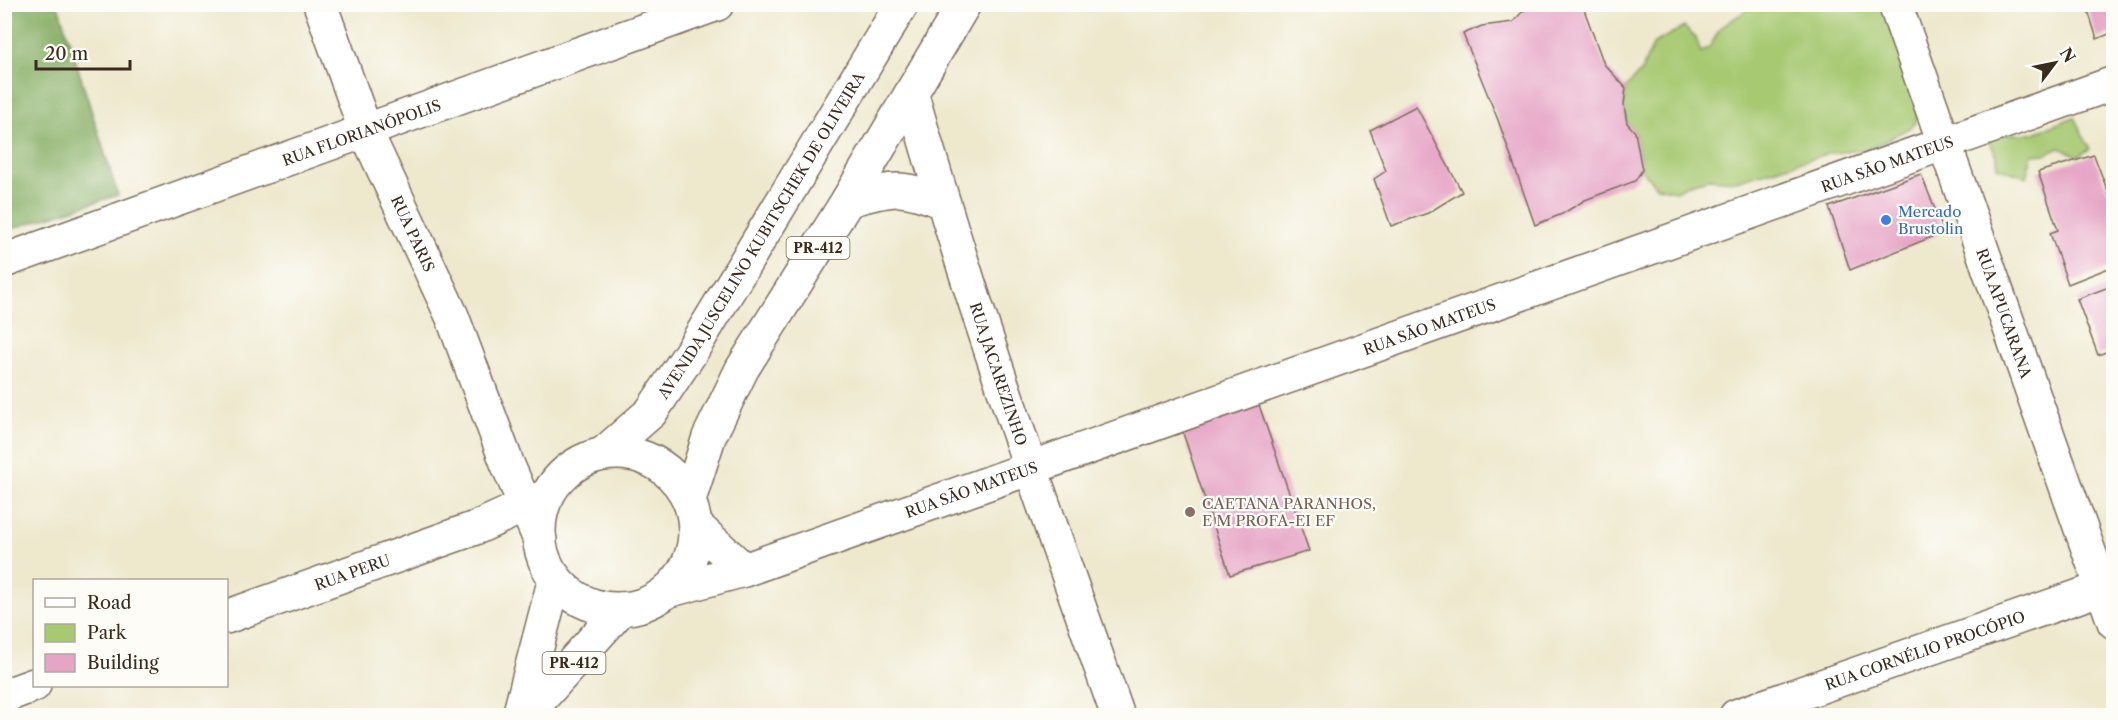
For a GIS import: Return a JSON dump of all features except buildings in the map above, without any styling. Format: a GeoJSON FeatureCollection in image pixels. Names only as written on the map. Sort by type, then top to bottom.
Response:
{"type":"FeatureCollection","features":[{"type":"Feature","properties":{"kind":"street","name":"RUA PARIS"},"geometry":{"type":"LineString","coordinates":[[320,4],[366,132],[452,316],[507,463],[531,482],[542,496]]}},
{"type":"Feature","properties":{"kind":"street","name":"RUA FLORIANÓPOLIS"},"geometry":{"type":"LineString","coordinates":[[4,261],[717,4]]}},
{"type":"Feature","properties":{"kind":"street","name":"AVENIDA JUSCELINO KUBITSCHEK DE OLIVEIRA"},"geometry":{"type":"LineString","coordinates":[[603,454],[651,412],[691,352],[902,4]]}},
{"type":"Feature","properties":{"kind":"street","name":"PR-412"},"geometry":{"type":"LineString","coordinates":[[546,557],[573,596],[588,603],[621,609],[645,604],[667,591],[683,573],[693,549],[692,512],[709,437],[742,369],[912,95],[964,4]]}},
{"type":"Feature","properties":{"kind":"street","name":"RUA APUCARANA"},"geometry":{"type":"LineString","coordinates":[[1895,4],[2108,586],[2114,622]]}},
{"type":"Feature","properties":{"kind":"street","name":"RUA SÃO MATEUS"},"geometry":{"type":"LineString","coordinates":[[667,591],[744,570],[2114,82]]}},
{"type":"Feature","properties":{"kind":"street","name":"RUA JACAREZINHO"},"geometry":{"type":"LineString","coordinates":[[912,95],[942,202],[1030,467],[1118,716]]}},
{"type":"Feature","properties":{"kind":"street"},"geometry":{"type":"LineString","coordinates":[[848,200],[892,189],[915,190],[942,202]]}},
{"type":"Feature","properties":{"kind":"street","name":"PR-412"},"geometry":{"type":"LineString","coordinates":[[519,716],[546,557],[541,516],[542,496],[574,467],[603,454],[629,454],[653,462],[674,478],[692,512]]}},
{"type":"Feature","properties":{"kind":"street","name":"RUA PERU"},"geometry":{"type":"LineString","coordinates":[[228,616],[477,527],[542,496]]}},
{"type":"Feature","properties":{"kind":"street"},"geometry":{"type":"LineString","coordinates":[[692,512],[744,570]]}},
{"type":"Feature","properties":{"kind":"street","name":"RUA PERU"},"geometry":{"type":"LineString","coordinates":[[477,527],[506,531],[522,537],[546,557]]}},
{"type":"Feature","properties":{"kind":"street","name":"RUA CORNÉLIO PROCÓPIO"},"geometry":{"type":"LineString","coordinates":[[1736,716],[2108,586]]}},
{"type":"Feature","properties":{"kind":"street","name":"PR-412"},"geometry":{"type":"LineString","coordinates":[[525,716],[621,609]]}},
{"type":"Feature","properties":{"kind":"street"},"geometry":{"type":"LineString","coordinates":[[4,696],[33,685]]}},
{"type":"Feature","properties":{"kind":"green space"},"geometry":{"type":"Polygon","coordinates":[[[5,4],[58,5],[118,195],[5,231],[5,4]]]}},
{"type":"Feature","properties":{"kind":"green space"},"geometry":{"type":"Polygon","coordinates":[[[1893,4],[1921,110],[1913,126],[1870,149],[1827,154],[1736,181],[1708,179],[1689,184],[1676,191],[1657,187],[1642,170],[1635,132],[1627,123],[1624,105],[1626,88],[1641,71],[1654,43],[1684,27],[1696,38],[1701,53],[1711,45],[1720,28],[1754,5],[1893,4]]]}},
{"type":"Feature","properties":{"kind":"green space"},"geometry":{"type":"Polygon","coordinates":[[[2074,117],[2090,149],[2078,156],[2060,148],[2046,154],[2032,155],[2026,177],[1997,167],[1997,156],[1985,134],[2032,134],[2074,117]]]}},
{"type":"Feature","properties":{"kind":"place","name":"Mercado Brustolin"},"geometry":{"type":"Point","coordinates":[1886,220]}},
{"type":"Feature","properties":{"kind":"place","name":"CAETANA PARANHOS, E M PROFA-EI EF"},"geometry":{"type":"Point","coordinates":[1190,512]}}]}
